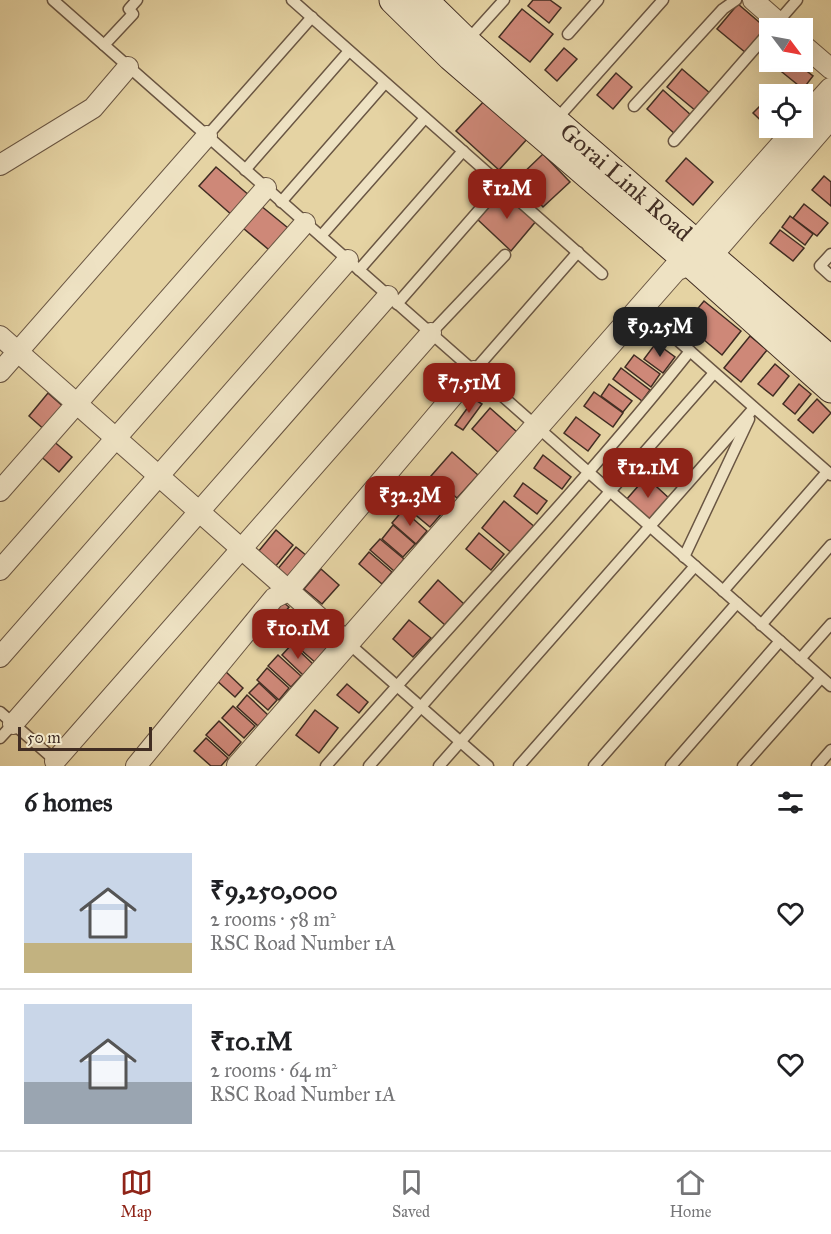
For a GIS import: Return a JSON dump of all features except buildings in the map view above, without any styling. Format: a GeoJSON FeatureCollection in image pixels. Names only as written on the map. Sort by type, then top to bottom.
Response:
{"type":"FeatureCollection","features":[{"type":"Feature","properties":{"kind":"main road","name":"Gorai Link Road"},"geometry":{"type":"LineString","coordinates":[[393,0],[459,49],[548,129],[831,360]]}},
{"type":"Feature","properties":{"kind":"main road","name":"Gorai Link Road"},"geometry":{"type":"LineString","coordinates":[[424,0],[459,49]]}},
{"type":"Feature","properties":{"kind":"main road","name":"Gorai Link Road"},"geometry":{"type":"LineString","coordinates":[[699,253],[831,389]]}},
{"type":"Feature","properties":{"kind":"street"},"geometry":{"type":"LineString","coordinates":[[753,0],[768,18]]}},
{"type":"Feature","properties":{"kind":"street"},"geometry":{"type":"LineString","coordinates":[[813,53],[831,69]]}},
{"type":"Feature","properties":{"kind":"street"},"geometry":{"type":"LineString","coordinates":[[0,165],[93,108],[128,67]]}},
{"type":"Feature","properties":{"kind":"street"},"geometry":{"type":"LineString","coordinates":[[813,110],[831,90]]}},
{"type":"Feature","properties":{"kind":"street"},"geometry":{"type":"LineString","coordinates":[[239,766],[675,269],[699,253],[831,116]]}},
{"type":"Feature","properties":{"kind":"street"},"geometry":{"type":"LineString","coordinates":[[0,372],[207,136]]}},
{"type":"Feature","properties":{"kind":"street"},"geometry":{"type":"LineString","coordinates":[[699,253],[790,138]]}},
{"type":"Feature","properties":{"kind":"street"},"geometry":{"type":"LineString","coordinates":[[0,491],[266,188]]}},
{"type":"Feature","properties":{"kind":"street"},"geometry":{"type":"LineString","coordinates":[[0,570],[305,223]]}},
{"type":"Feature","properties":{"kind":"street"},"geometry":{"type":"LineString","coordinates":[[0,657],[159,476],[353,265]]}},
{"type":"Feature","properties":{"kind":"street"},"geometry":{"type":"LineString","coordinates":[[4,725],[393,300]]}},
{"type":"Feature","properties":{"kind":"street"},"geometry":{"type":"LineString","coordinates":[[56,764],[430,333]]}},
{"type":"Feature","properties":{"kind":"street"},"geometry":{"type":"LineString","coordinates":[[0,336],[347,642]]}},
{"type":"Feature","properties":{"kind":"street"},"geometry":{"type":"LineString","coordinates":[[136,766],[274,598],[288,591],[474,371]]}},
{"type":"Feature","properties":{"kind":"lane"},"geometry":{"type":"LineString","coordinates":[[53,0],[831,686]]}},
{"type":"Feature","properties":{"kind":"lane"},"geometry":{"type":"LineString","coordinates":[[104,45],[133,14],[129,9],[137,0]]}},
{"type":"Feature","properties":{"kind":"lane"},"geometry":{"type":"LineString","coordinates":[[292,0],[602,274]]}},
{"type":"Feature","properties":{"kind":"lane"},"geometry":{"type":"LineString","coordinates":[[459,49],[504,0]]}},
{"type":"Feature","properties":{"kind":"lane"},"geometry":{"type":"LineString","coordinates":[[568,34],[598,0]]}},
{"type":"Feature","properties":{"kind":"lane"},"geometry":{"type":"LineString","coordinates":[[548,129],[663,0]]}},
{"type":"Feature","properties":{"kind":"lane"},"geometry":{"type":"LineString","coordinates":[[634,106],[723,9],[736,0]]}},
{"type":"Feature","properties":{"kind":"lane"},"geometry":{"type":"LineString","coordinates":[[784,18],[797,0]]}},
{"type":"Feature","properties":{"kind":"lane"},"geometry":{"type":"LineString","coordinates":[[207,136],[312,17]]}},
{"type":"Feature","properties":{"kind":"lane"},"geometry":{"type":"LineString","coordinates":[[674,141],[759,47]]}},
{"type":"Feature","properties":{"kind":"lane"},"geometry":{"type":"LineString","coordinates":[[245,170],[349,51]]}},
{"type":"Feature","properties":{"kind":"lane"},"geometry":{"type":"LineString","coordinates":[[281,201],[386,83]]}},
{"type":"Feature","properties":{"kind":"lane"},"geometry":{"type":"LineString","coordinates":[[321,236],[425,118]]}},
{"type":"Feature","properties":{"kind":"lane"},"geometry":{"type":"LineString","coordinates":[[353,265],[463,151]]}},
{"type":"Feature","properties":{"kind":"lane"},"geometry":{"type":"LineString","coordinates":[[393,300],[501,185]]}},
{"type":"Feature","properties":{"kind":"lane"},"geometry":{"type":"LineString","coordinates":[[474,371],[578,252]]}},
{"type":"Feature","properties":{"kind":"lane"},"geometry":{"type":"LineString","coordinates":[[831,254],[820,266],[831,276]]}},
{"type":"Feature","properties":{"kind":"lane"},"geometry":{"type":"LineString","coordinates":[[430,333],[505,255]]}},
{"type":"Feature","properties":{"kind":"lane"},"geometry":{"type":"LineString","coordinates":[[641,308],[829,474],[723,591]]}},
{"type":"Feature","properties":{"kind":"lane"},"geometry":{"type":"LineString","coordinates":[[326,766],[396,685],[588,473],[690,351]]}},
{"type":"Feature","properties":{"kind":"lane"},"geometry":{"type":"LineString","coordinates":[[369,766],[714,373]]}},
{"type":"Feature","properties":{"kind":"lane"},"geometry":{"type":"LineString","coordinates":[[439,766],[754,408]]}},
{"type":"Feature","properties":{"kind":"lane"},"geometry":{"type":"LineString","coordinates":[[684,557],[754,408]]}},
{"type":"Feature","properties":{"kind":"lane"},"geometry":{"type":"LineString","coordinates":[[761,625],[831,545]]}},
{"type":"Feature","properties":{"kind":"lane"},"geometry":{"type":"LineString","coordinates":[[519,766],[695,566]]}},
{"type":"Feature","properties":{"kind":"lane"},"geometry":{"type":"LineString","coordinates":[[594,766],[737,603]]}},
{"type":"Feature","properties":{"kind":"lane"},"geometry":{"type":"LineString","coordinates":[[800,659],[831,624]]}},
{"type":"Feature","properties":{"kind":"lane"},"geometry":{"type":"LineString","coordinates":[[671,766],[780,641]]}},
{"type":"Feature","properties":{"kind":"lane"},"geometry":{"type":"LineString","coordinates":[[347,642],[488,766]]}},
{"type":"Feature","properties":{"kind":"lane"},"geometry":{"type":"LineString","coordinates":[[743,766],[821,678]]}},
{"type":"Feature","properties":{"kind":"lane"},"geometry":{"type":"LineString","coordinates":[[4,725],[56,764]]}},
{"type":"Feature","properties":{"kind":"lane"},"geometry":{"type":"LineString","coordinates":[[817,766],[831,750]]}}]}
